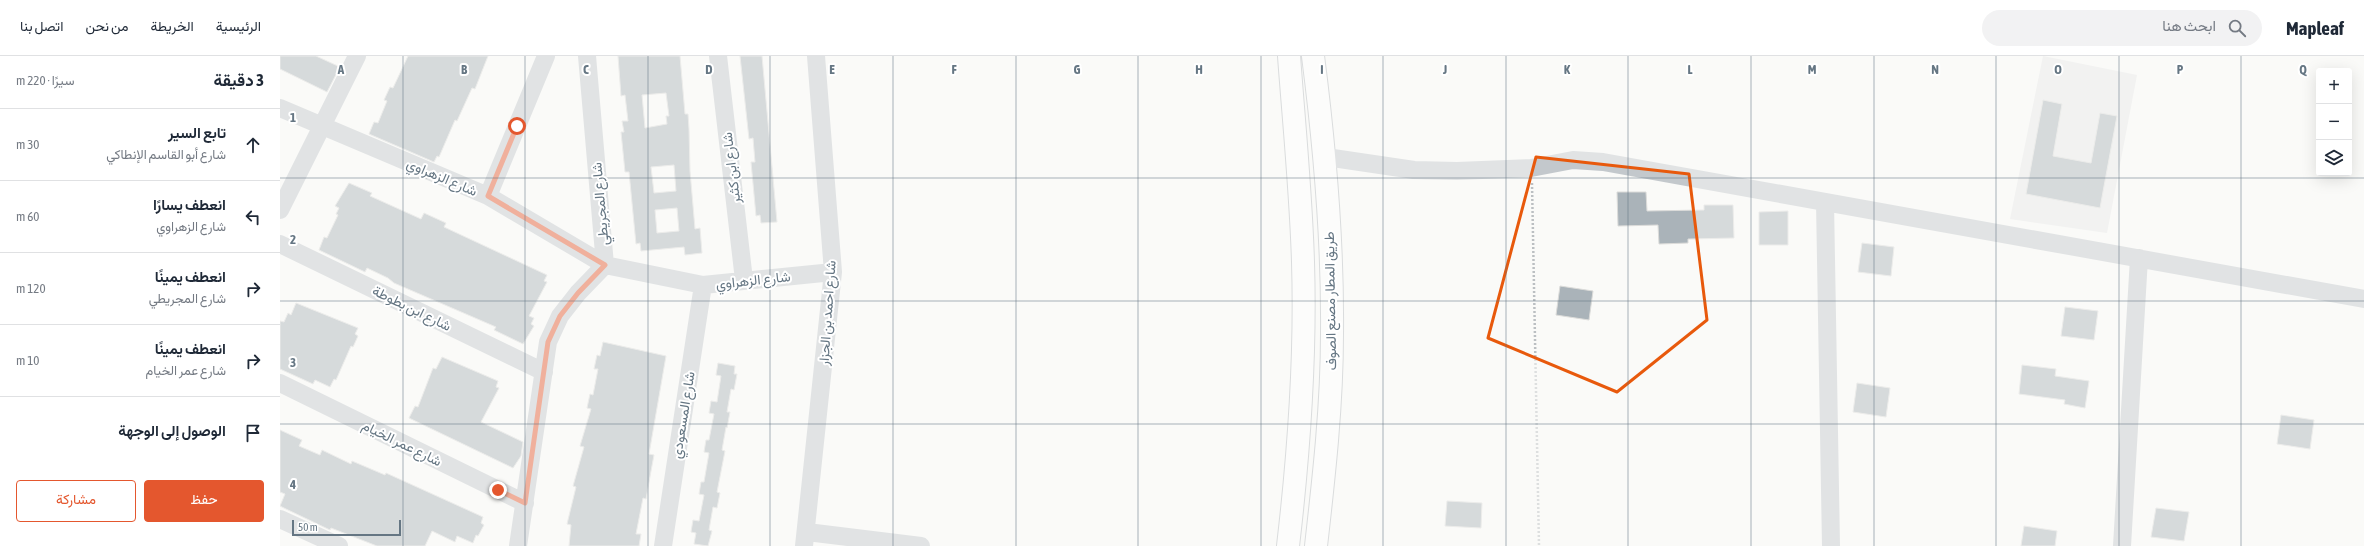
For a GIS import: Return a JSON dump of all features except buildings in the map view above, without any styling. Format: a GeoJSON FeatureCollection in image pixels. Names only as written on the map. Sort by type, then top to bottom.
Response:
{"type":"FeatureCollection","features":[{"type":"Feature","properties":{"kind":"highway","name":"طريق المطار مصنع الصوف"},"geometry":{"type":"LineString","coordinates":[[1288,546],[1296,474],[1303,362],[1303,262],[1289,56]]}},
{"type":"Feature","properties":{"kind":"highway","name":"طريق المطار مصنع الصوف"},"geometry":{"type":"LineString","coordinates":[[1314,56],[1326,157],[1332,286],[1332,336],[1328,433],[1316,546]]}},
{"type":"Feature","properties":{"kind":"street"},"geometry":{"type":"LineString","coordinates":[[280,210],[324,126],[358,56]]}},
{"type":"Feature","properties":{"kind":"street"},"geometry":{"type":"LineString","coordinates":[[488,196],[546,56]]}},
{"type":"Feature","properties":{"kind":"street","name":"شارع المجريطي"},"geometry":{"type":"LineString","coordinates":[[518,546],[548,342],[560,316],[578,293],[605,265],[587,56]]}},
{"type":"Feature","properties":{"kind":"street","name":"شارع ابن كثير"},"geometry":{"type":"LineString","coordinates":[[718,56],[744,280]]}},
{"type":"Feature","properties":{"kind":"street","name":"شارع احمد بن الجزار"},"geometry":{"type":"LineString","coordinates":[[806,539],[833,272],[816,56]]}},
{"type":"Feature","properties":{"kind":"street","name":"شارع الزهراوي"},"geometry":{"type":"LineString","coordinates":[[280,108],[488,196],[605,265],[703,285],[833,272]]}},
{"type":"Feature","properties":{"kind":"street"},"geometry":{"type":"LineString","coordinates":[[1326,157],[1414,170],[1502,170],[1531,168],[1573,160],[1603,162],[2364,299]]}},
{"type":"Feature","properties":{"kind":"street"},"geometry":{"type":"LineString","coordinates":[[1825,202],[1831,546]]}},
{"type":"Feature","properties":{"kind":"street","name":"شارع ابن بطوطة"},"geometry":{"type":"LineString","coordinates":[[280,244],[544,372]]}},
{"type":"Feature","properties":{"kind":"street"},"geometry":{"type":"LineString","coordinates":[[2122,546],[2139,258]]}},
{"type":"Feature","properties":{"kind":"street","name":"شارع المسعودي"},"geometry":{"type":"LineString","coordinates":[[663,546],[703,285]]}},
{"type":"Feature","properties":{"kind":"street","name":"شارع عمر الخيام"},"geometry":{"type":"LineString","coordinates":[[280,383],[525,503]]}},
{"type":"Feature","properties":{"kind":"street"},"geometry":{"type":"LineString","coordinates":[[280,519],[339,546]]}},
{"type":"Feature","properties":{"kind":"street"},"geometry":{"type":"LineString","coordinates":[[806,539],[921,546]]}},
{"type":"Feature","properties":{"kind":"path"},"geometry":{"type":"LineString","coordinates":[[1531,168],[1539,546]]}},
{"type":"Feature","properties":{"kind":"highlighted area"},"geometry":{"type":"Polygon","coordinates":[[[1536,157],[1689,174],[1707,320],[1617,392],[1488,338],[1536,157]]]}},
{"type":"Feature","properties":{"kind":"shaded area"},"geometry":{"type":"Polygon","coordinates":[[[2043,56],[2137,75],[2107,233],[2010,219],[2043,56]]]}},
{"type":"Feature","properties":{"kind":"route"},"geometry":{"type":"LineString","coordinates":[[498,490],[525,503],[548,342],[560,316],[578,293],[605,265],[488,196],[517,126]]}}]}
